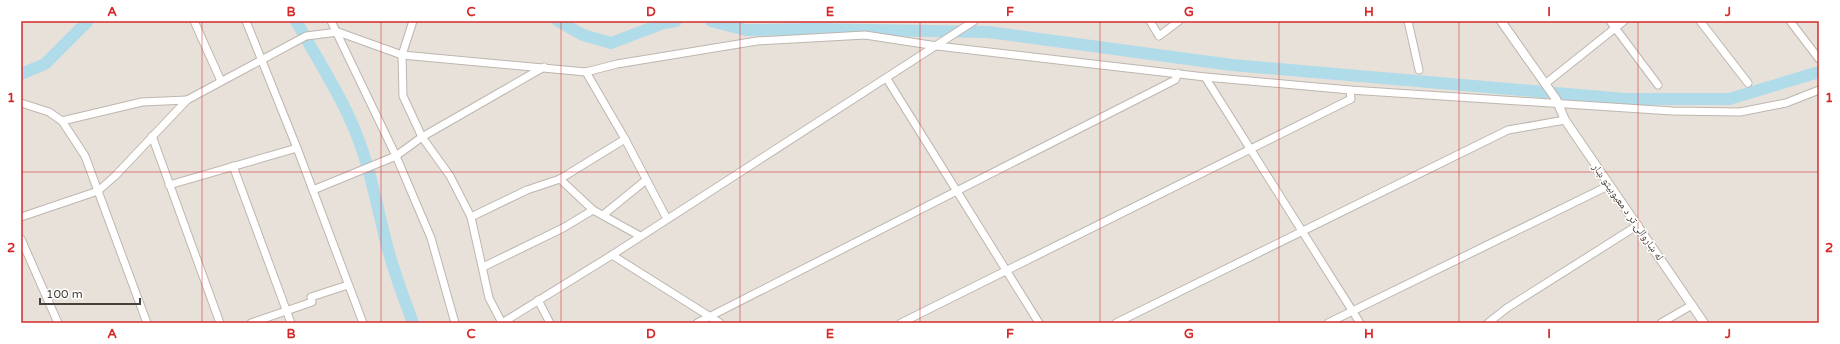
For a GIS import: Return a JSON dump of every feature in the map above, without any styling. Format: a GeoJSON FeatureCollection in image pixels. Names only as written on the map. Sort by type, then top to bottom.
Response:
{"type":"FeatureCollection","features":[{"type":"Feature","properties":{"kind":"street"},"geometry":{"type":"LineString","coordinates":[[194,21],[221,81]]}},
{"type":"Feature","properties":{"kind":"street"},"geometry":{"type":"LineString","coordinates":[[246,21],[297,148],[363,323]]}},
{"type":"Feature","properties":{"kind":"street"},"geometry":{"type":"LineString","coordinates":[[331,21],[338,32],[396,156],[431,238],[455,323]]}},
{"type":"Feature","properties":{"kind":"street"},"geometry":{"type":"LineString","coordinates":[[413,21],[402,55],[403,96],[422,137],[450,176],[471,217],[489,298],[502,323],[612,255],[667,218],[887,79],[972,22]]}},
{"type":"Feature","properties":{"kind":"street"},"geometry":{"type":"LineString","coordinates":[[1150,21],[1159,36],[1179,21]]}},
{"type":"Feature","properties":{"kind":"street"},"geometry":{"type":"LineString","coordinates":[[1408,21],[1419,70]]}},
{"type":"Feature","properties":{"kind":"street","name":"له ښاروالۍ تر د معیوبیتو ښار"},"geometry":{"type":"LineString","coordinates":[[1501,21],[1557,101],[1565,120],[1638,224],[1704,323]]}},
{"type":"Feature","properties":{"kind":"street"},"geometry":{"type":"LineString","coordinates":[[1610,21],[1658,85]]}},
{"type":"Feature","properties":{"kind":"street"},"geometry":{"type":"LineString","coordinates":[[1547,86],[1624,21]]}},
{"type":"Feature","properties":{"kind":"street"},"geometry":{"type":"LineString","coordinates":[[1700,21],[1748,83]]}},
{"type":"Feature","properties":{"kind":"street"},"geometry":{"type":"LineString","coordinates":[[1790,21],[1819,59]]}},
{"type":"Feature","properties":{"kind":"street"},"geometry":{"type":"LineString","coordinates":[[21,217],[98,190],[115,176],[187,100],[297,40],[306,36],[338,32],[402,55],[586,72],[617,64],[757,41],[865,35],[937,46],[1205,76],[1350,90],[1557,101],[1672,111],[1740,112],[1786,103],[1819,90]]}},
{"type":"Feature","properties":{"kind":"street"},"geometry":{"type":"LineString","coordinates":[[313,190],[396,156],[422,137],[544,67]]}},
{"type":"Feature","properties":{"kind":"street"},"geometry":{"type":"LineString","coordinates":[[586,72],[625,139],[667,218]]}},
{"type":"Feature","properties":{"kind":"street"},"geometry":{"type":"LineString","coordinates":[[697,323],[1175,80],[1178,73]]}},
{"type":"Feature","properties":{"kind":"street"},"geometry":{"type":"LineString","coordinates":[[1205,76],[1360,323]]}},
{"type":"Feature","properties":{"kind":"street"},"geometry":{"type":"LineString","coordinates":[[887,79],[1039,323]]}},
{"type":"Feature","properties":{"kind":"street"},"geometry":{"type":"LineString","coordinates":[[901,323],[1351,99],[1350,90]]}},
{"type":"Feature","properties":{"kind":"street"},"geometry":{"type":"LineString","coordinates":[[62,121],[142,102],[187,100]]}},
{"type":"Feature","properties":{"kind":"street"},"geometry":{"type":"LineString","coordinates":[[21,103],[49,112],[62,121],[85,156],[147,323]]}},
{"type":"Feature","properties":{"kind":"street"},"geometry":{"type":"LineString","coordinates":[[1116,323],[1508,130],[1565,120]]}},
{"type":"Feature","properties":{"kind":"street"},"geometry":{"type":"LineString","coordinates":[[152,136],[220,323]]}},
{"type":"Feature","properties":{"kind":"street"},"geometry":{"type":"LineString","coordinates":[[471,217],[527,190],[560,179],[625,139]]}},
{"type":"Feature","properties":{"kind":"street"},"geometry":{"type":"LineString","coordinates":[[169,185],[297,148]]}},
{"type":"Feature","properties":{"kind":"street"},"geometry":{"type":"LineString","coordinates":[[233,166],[291,323]]}},
{"type":"Feature","properties":{"kind":"street"},"geometry":{"type":"LineString","coordinates":[[560,179],[593,210],[640,236]]}},
{"type":"Feature","properties":{"kind":"street"},"geometry":{"type":"LineString","coordinates":[[602,215],[646,180]]}},
{"type":"Feature","properties":{"kind":"street"},"geometry":{"type":"LineString","coordinates":[[1328,323],[1610,185]]}},
{"type":"Feature","properties":{"kind":"street"},"geometry":{"type":"LineString","coordinates":[[483,267],[564,228],[593,210]]}},
{"type":"Feature","properties":{"kind":"street"},"geometry":{"type":"LineString","coordinates":[[1488,323],[1507,308],[1638,224]]}},
{"type":"Feature","properties":{"kind":"street"},"geometry":{"type":"LineString","coordinates":[[21,239],[58,323]]}},
{"type":"Feature","properties":{"kind":"street"},"geometry":{"type":"LineString","coordinates":[[612,255],[720,323]]}},
{"type":"Feature","properties":{"kind":"street"},"geometry":{"type":"LineString","coordinates":[[251,323],[312,302],[310,297],[348,285]]}},
{"type":"Feature","properties":{"kind":"street"},"geometry":{"type":"LineString","coordinates":[[538,300],[550,323]]}},
{"type":"Feature","properties":{"kind":"street"},"geometry":{"type":"LineString","coordinates":[[1661,323],[1692,305]]}},
{"type":"Feature","properties":{"kind":"shaded area"},"geometry":{"type":"Polygon","coordinates":[[[21,21],[1819,21],[1819,323],[21,323],[21,21]]]}},
{"type":"Feature","properties":{"kind":"waterway"},"geometry":{"type":"LineString","coordinates":[[21,74],[45,64],[88,21]]}},
{"type":"Feature","properties":{"kind":"waterway"},"geometry":{"type":"LineString","coordinates":[[296,21],[336,90],[356,133],[369,173],[392,263],[413,323]]}},
{"type":"Feature","properties":{"kind":"waterway"},"geometry":{"type":"LineString","coordinates":[[558,21],[583,35],[611,43],[664,23],[676,21]]}},
{"type":"Feature","properties":{"kind":"waterway"},"geometry":{"type":"LineString","coordinates":[[711,21],[746,30],[814,29],[988,32],[1232,65],[1625,99],[1729,99],[1819,72]]}}]}
